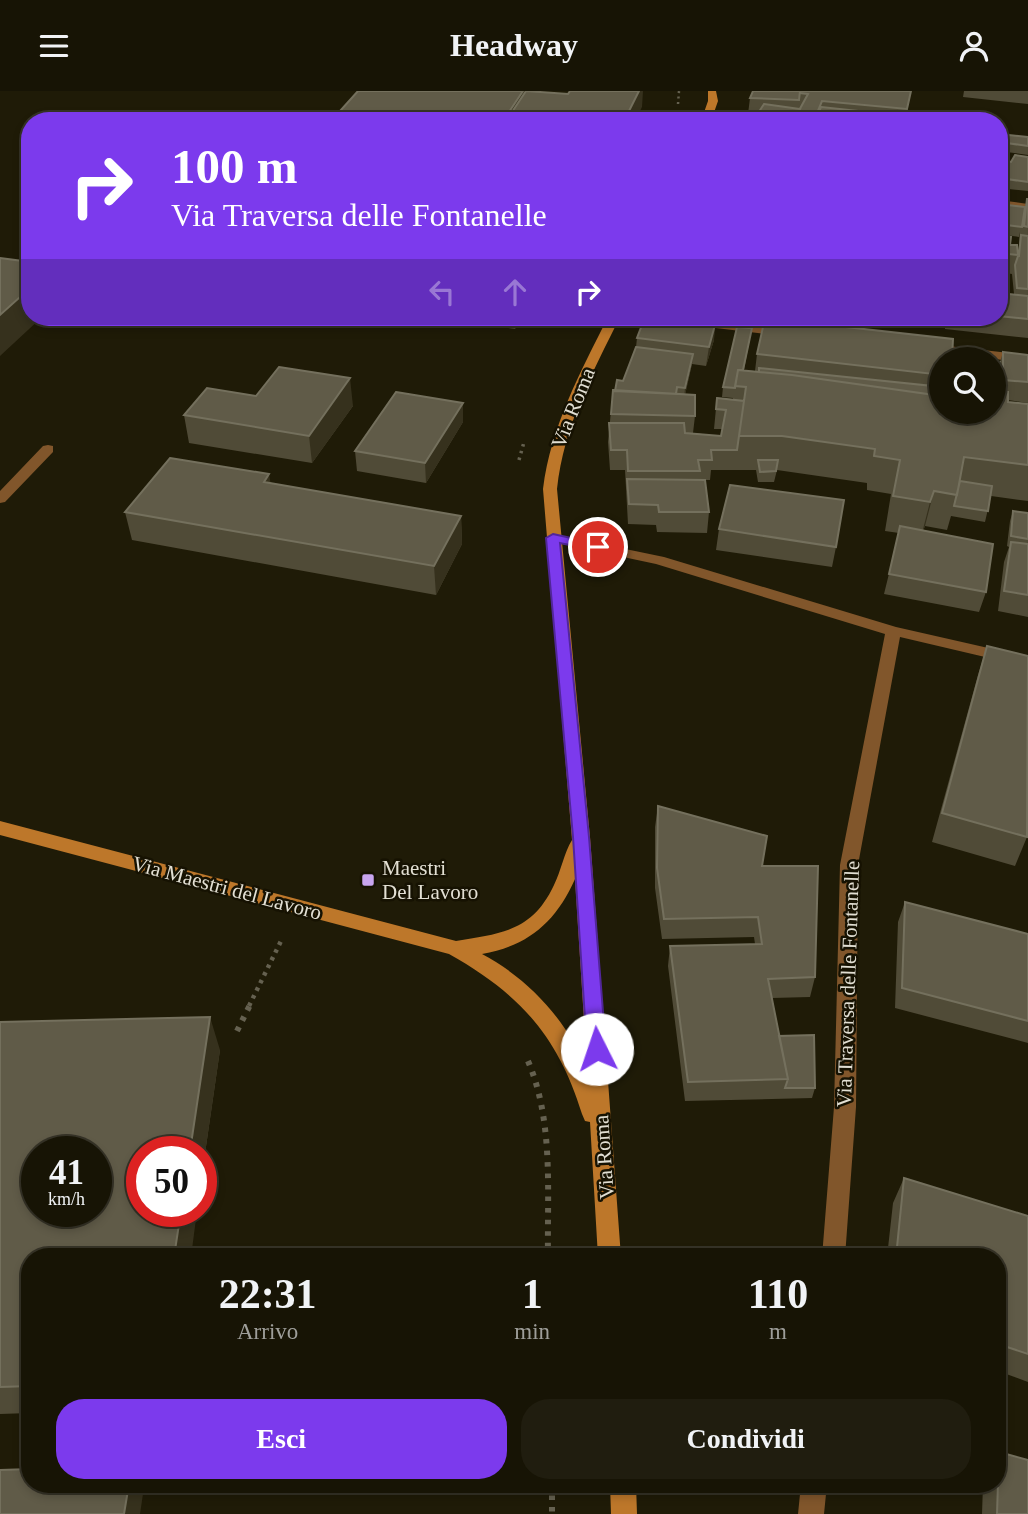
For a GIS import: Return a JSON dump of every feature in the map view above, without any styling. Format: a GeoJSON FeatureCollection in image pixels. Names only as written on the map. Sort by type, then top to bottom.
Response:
{"type":"FeatureCollection","features":[{"type":"Feature","properties":{"kind":"main road"},"geometry":{"type":"LineString","coordinates":[[709,112],[713,101],[712,91]]}},
{"type":"Feature","properties":{"kind":"main road","name":"Via Roma"},"geometry":{"type":"LineString","coordinates":[[609,1248],[581,837],[550,489],[556,440],[563,420],[610,326]]}},
{"type":"Feature","properties":{"kind":"main road","name":"Via Maestri del Lavoro"},"geometry":{"type":"LineString","coordinates":[[0,828],[454,948],[485,964],[509,981],[564,1039],[583,1079],[604,1151]]}},
{"type":"Feature","properties":{"kind":"main road","name":"Via Maestri del Lavoro"},"geometry":{"type":"LineString","coordinates":[[454,948],[486,948],[512,940],[535,926],[555,902],[573,864],[581,837]]}},
{"type":"Feature","properties":{"kind":"main road"},"geometry":{"type":"LineString","coordinates":[[623,1493],[624,1514]]}},
{"type":"Feature","properties":{"kind":"street"},"geometry":{"type":"LineString","coordinates":[[1008,204],[1028,207]]}},
{"type":"Feature","properties":{"kind":"street"},"geometry":{"type":"LineString","coordinates":[[727,326],[797,334]]}},
{"type":"Feature","properties":{"kind":"street"},"geometry":{"type":"LineString","coordinates":[[919,347],[1028,359]]}},
{"type":"Feature","properties":{"kind":"street"},"geometry":{"type":"LineString","coordinates":[[0,499],[48,449]]}},
{"type":"Feature","properties":{"kind":"street"},"geometry":{"type":"LineString","coordinates":[[553,538],[659,560],[893,631],[1028,662]]}},
{"type":"Feature","properties":{"kind":"street","name":"Via Traversa delle Fontanelle"},"geometry":{"type":"LineString","coordinates":[[834,1248],[845,1107],[849,865],[893,631]]}},
{"type":"Feature","properties":{"kind":"street"},"geometry":{"type":"LineString","coordinates":[[811,1514],[813,1493]]}},
{"type":"Feature","properties":{"kind":"path"},"geometry":{"type":"LineString","coordinates":[[237,1031],[282,939]]}},
{"type":"Feature","properties":{"kind":"path"},"geometry":{"type":"LineString","coordinates":[[525,1053],[538,1084],[545,1115],[548,1248]]}},
{"type":"Feature","properties":{"kind":"path"},"geometry":{"type":"LineString","coordinates":[[552,1493],[552,1514]]}},
{"type":"Feature","properties":{"kind":"building"},"geometry":{"type":"Polygon","coordinates":[[[358,91],[523,91],[509,112],[339,112],[358,91]]]}},
{"type":"Feature","properties":{"kind":"building"},"geometry":{"type":"Polygon","coordinates":[[[526,91],[568,94],[570,91],[639,91],[628,112],[512,112],[526,91]]]}},
{"type":"Feature","properties":{"kind":"building"},"geometry":{"type":"Polygon","coordinates":[[[753,91],[800,91],[799,100],[750,98],[753,91]]]}},
{"type":"Feature","properties":{"kind":"building"},"geometry":{"type":"Polygon","coordinates":[[[911,91],[907,109],[822,101],[817,112],[798,112],[808,94],[800,93],[911,91]]]}},
{"type":"Feature","properties":{"kind":"building"},"geometry":{"type":"Polygon","coordinates":[[[764,104],[800,109],[798,112],[759,112],[764,104]]]}},
{"type":"Feature","properties":{"kind":"building"},"geometry":{"type":"Polygon","coordinates":[[[821,107],[868,112],[819,112],[821,107]]]}},
{"type":"Feature","properties":{"kind":"building"},"geometry":{"type":"Polygon","coordinates":[[[1008,135],[1028,137],[1028,146],[1008,143],[1008,135]]]}},
{"type":"Feature","properties":{"kind":"building"},"geometry":{"type":"Polygon","coordinates":[[[1015,155],[1028,157],[1028,182],[1008,179],[1008,162],[1011,162],[1015,155]]]}},
{"type":"Feature","properties":{"kind":"building"},"geometry":{"type":"Polygon","coordinates":[[[1028,199],[1028,227],[1024,226],[1028,199]]]}},
{"type":"Feature","properties":{"kind":"building"},"geometry":{"type":"Polygon","coordinates":[[[1008,205],[1025,207],[1022,227],[1008,225],[1008,205]]]}},
{"type":"Feature","properties":{"kind":"building"},"geometry":{"type":"Polygon","coordinates":[[[1021,235],[1028,236],[1028,289],[1017,288],[1015,265],[1019,256],[1021,235]]]}},
{"type":"Feature","properties":{"kind":"building"},"geometry":{"type":"Polygon","coordinates":[[[1008,237],[1011,237],[1010,245],[1017,245],[1018,255],[1008,254],[1008,237]]]}},
{"type":"Feature","properties":{"kind":"building"},"geometry":{"type":"Polygon","coordinates":[[[0,258],[21,261],[21,296],[0,315],[0,258]]]}},
{"type":"Feature","properties":{"kind":"building"},"geometry":{"type":"Polygon","coordinates":[[[1008,294],[1028,296],[1028,319],[1008,317],[1008,294]]]}},
{"type":"Feature","properties":{"kind":"building"},"geometry":{"type":"Polygon","coordinates":[[[642,326],[715,326],[709,347],[637,338],[642,326]]]}},
{"type":"Feature","properties":{"kind":"building"},"geometry":{"type":"Polygon","coordinates":[[[763,326],[837,326],[953,339],[953,347],[929,347],[929,374],[757,354],[763,326]]]}},
{"type":"Feature","properties":{"kind":"building"},"geometry":{"type":"Polygon","coordinates":[[[737,327],[752,328],[743,370],[738,370],[735,388],[723,387],[737,327]]]}},
{"type":"Feature","properties":{"kind":"building"},"geometry":{"type":"Polygon","coordinates":[[[636,347],[693,354],[685,388],[677,387],[676,394],[615,391],[617,380],[623,381],[636,347]]]}},
{"type":"Feature","properties":{"kind":"building"},"geometry":{"type":"Polygon","coordinates":[[[1006,352],[1028,355],[1028,382],[1006,380],[1006,352]]]}},
{"type":"Feature","properties":{"kind":"building"},"geometry":{"type":"Polygon","coordinates":[[[279,367],[350,378],[309,436],[184,415],[207,388],[256,396],[279,367]]]}},
{"type":"Feature","properties":{"kind":"building"},"geometry":{"type":"Polygon","coordinates":[[[759,368],[929,386],[929,394],[792,375],[759,372],[759,368]]]}},
{"type":"Feature","properties":{"kind":"building"},"geometry":{"type":"Polygon","coordinates":[[[738,370],[929,394],[929,424],[1006,424],[1008,392],[1008,402],[1028,404],[1028,465],[964,457],[957,495],[934,491],[930,502],[893,496],[900,460],[874,456],[875,449],[782,436],[739,436],[746,387],[735,386],[738,370]]]}},
{"type":"Feature","properties":{"kind":"building"},"geometry":{"type":"Polygon","coordinates":[[[613,390],[695,395],[695,416],[611,414],[613,390]]]}},
{"type":"Feature","properties":{"kind":"building"},"geometry":{"type":"Polygon","coordinates":[[[396,392],[463,403],[425,463],[355,451],[396,392]]]}},
{"type":"Feature","properties":{"kind":"building"},"geometry":{"type":"Polygon","coordinates":[[[717,398],[744,401],[737,450],[711,450],[712,460],[698,460],[700,471],[628,471],[627,450],[611,450],[609,423],[684,423],[685,433],[721,436],[726,410],[716,409],[717,398]]]}},
{"type":"Feature","properties":{"kind":"building"},"geometry":{"type":"Polygon","coordinates":[[[170,458],[269,474],[264,482],[461,516],[434,566],[125,512],[170,458]]]}},
{"type":"Feature","properties":{"kind":"building"},"geometry":{"type":"Polygon","coordinates":[[[758,460],[778,460],[776,471],[760,472],[758,460]]]}},
{"type":"Feature","properties":{"kind":"building"},"geometry":{"type":"Polygon","coordinates":[[[627,479],[705,480],[709,512],[659,512],[658,505],[629,504],[627,479]]]}},
{"type":"Feature","properties":{"kind":"building"},"geometry":{"type":"Polygon","coordinates":[[[960,481],[992,486],[988,511],[954,506],[960,481]]]}},
{"type":"Feature","properties":{"kind":"building"},"geometry":{"type":"Polygon","coordinates":[[[730,485],[844,500],[836,547],[719,529],[730,485]]]}},
{"type":"Feature","properties":{"kind":"building"},"geometry":{"type":"Polygon","coordinates":[[[1013,511],[1028,513],[1028,539],[1011,536],[1013,511]]]}},
{"type":"Feature","properties":{"kind":"building"},"geometry":{"type":"Polygon","coordinates":[[[900,526],[993,544],[986,592],[889,574],[900,526]]]}},
{"type":"Feature","properties":{"kind":"building"},"geometry":{"type":"Polygon","coordinates":[[[1011,542],[1028,544],[1028,595],[1004,591],[1011,542]]]}},
{"type":"Feature","properties":{"kind":"building"},"geometry":{"type":"Polygon","coordinates":[[[987,646],[1028,656],[1027,837],[942,813],[987,646]]]}},
{"type":"Feature","properties":{"kind":"building"},"geometry":{"type":"Polygon","coordinates":[[[658,806],[767,836],[762,866],[818,866],[815,977],[768,979],[788,1079],[688,1082],[670,946],[762,944],[758,917],[664,919],[657,868],[658,806]]]}},
{"type":"Feature","properties":{"kind":"building"},"geometry":{"type":"Polygon","coordinates":[[[905,902],[1028,934],[1028,1021],[902,988],[905,902]]]}},
{"type":"Feature","properties":{"kind":"building"},"geometry":{"type":"Polygon","coordinates":[[[210,1017],[192,1136],[126,1136],[126,1227],[179,1227],[175,1248],[21,1248],[21,1386],[0,1387],[0,1022],[210,1017]]]}},
{"type":"Feature","properties":{"kind":"building"},"geometry":{"type":"Polygon","coordinates":[[[814,1035],[815,1088],[785,1088],[788,1079],[779,1036],[814,1035]]]}},
{"type":"Feature","properties":{"kind":"building"},"geometry":{"type":"Polygon","coordinates":[[[904,1178],[1028,1216],[1028,1354],[1006,1347],[1006,1248],[897,1248],[904,1178]]]}},
{"type":"Feature","properties":{"kind":"building"},"geometry":{"type":"Polygon","coordinates":[[[1006,1454],[1028,1460],[1028,1514],[997,1514],[998,1493],[1006,1493],[1006,1454]]]}},
{"type":"Feature","properties":{"kind":"building"},"geometry":{"type":"Polygon","coordinates":[[[21,1469],[21,1493],[128,1493],[124,1514],[0,1514],[0,1470],[21,1469]]]}},
{"type":"Feature","properties":{"kind":"place","name":"Maestri Del Lavoro"},"geometry":{"type":"Point","coordinates":[368,880]}},
{"type":"Feature","properties":{"kind":"route"},"geometry":{"type":"LineString","coordinates":[[597,1049],[581,837],[553,538],[598,547]]}}]}
